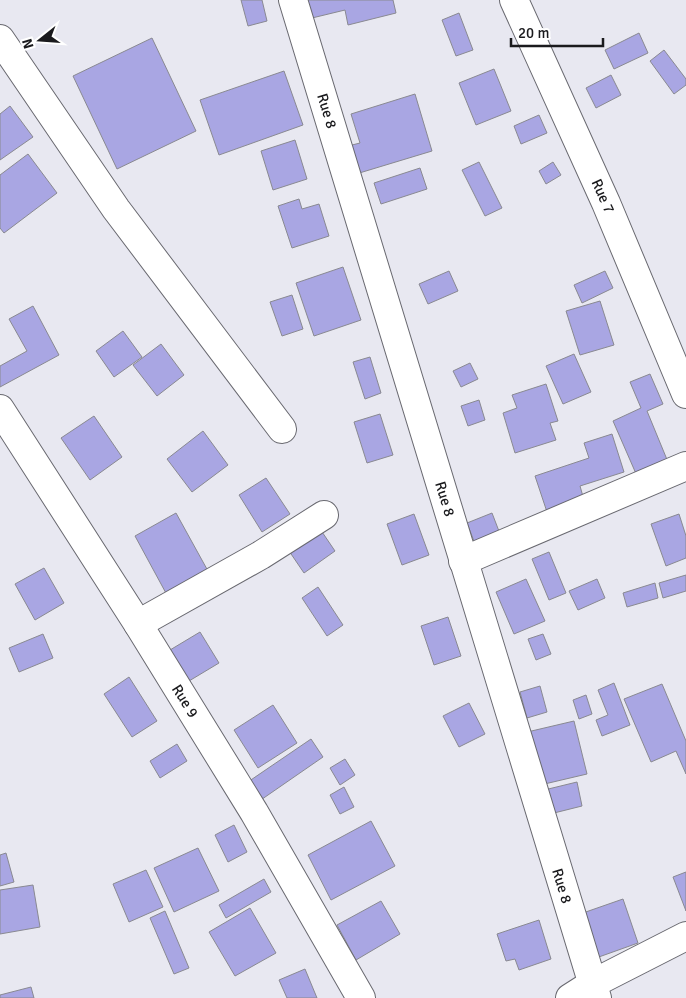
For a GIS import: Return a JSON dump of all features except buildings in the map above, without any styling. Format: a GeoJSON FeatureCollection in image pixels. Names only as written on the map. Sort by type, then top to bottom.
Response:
{"type":"FeatureCollection","features":[{"type":"Feature","properties":{"kind":"street","name":"Rue 8"},"geometry":{"type":"LineString","coordinates":[[293,0],[463,561],[586,993]]}},
{"type":"Feature","properties":{"kind":"street","name":"Rue 7"},"geometry":{"type":"LineString","coordinates":[[514,0],[606,203],[686,394]]}},
{"type":"Feature","properties":{"kind":"street"},"geometry":{"type":"LineString","coordinates":[[0,39],[116,209],[282,429]]}},
{"type":"Feature","properties":{"kind":"street","name":"Rue 9"},"geometry":{"type":"LineString","coordinates":[[0,409],[138,624],[254,812],[361,998]]}},
{"type":"Feature","properties":{"kind":"street"},"geometry":{"type":"LineString","coordinates":[[463,561],[686,466]]}},
{"type":"Feature","properties":{"kind":"street"},"geometry":{"type":"LineString","coordinates":[[138,624],[261,555],[324,516]]}},
{"type":"Feature","properties":{"kind":"street"},"geometry":{"type":"LineString","coordinates":[[586,993],[686,936]]}}]}
